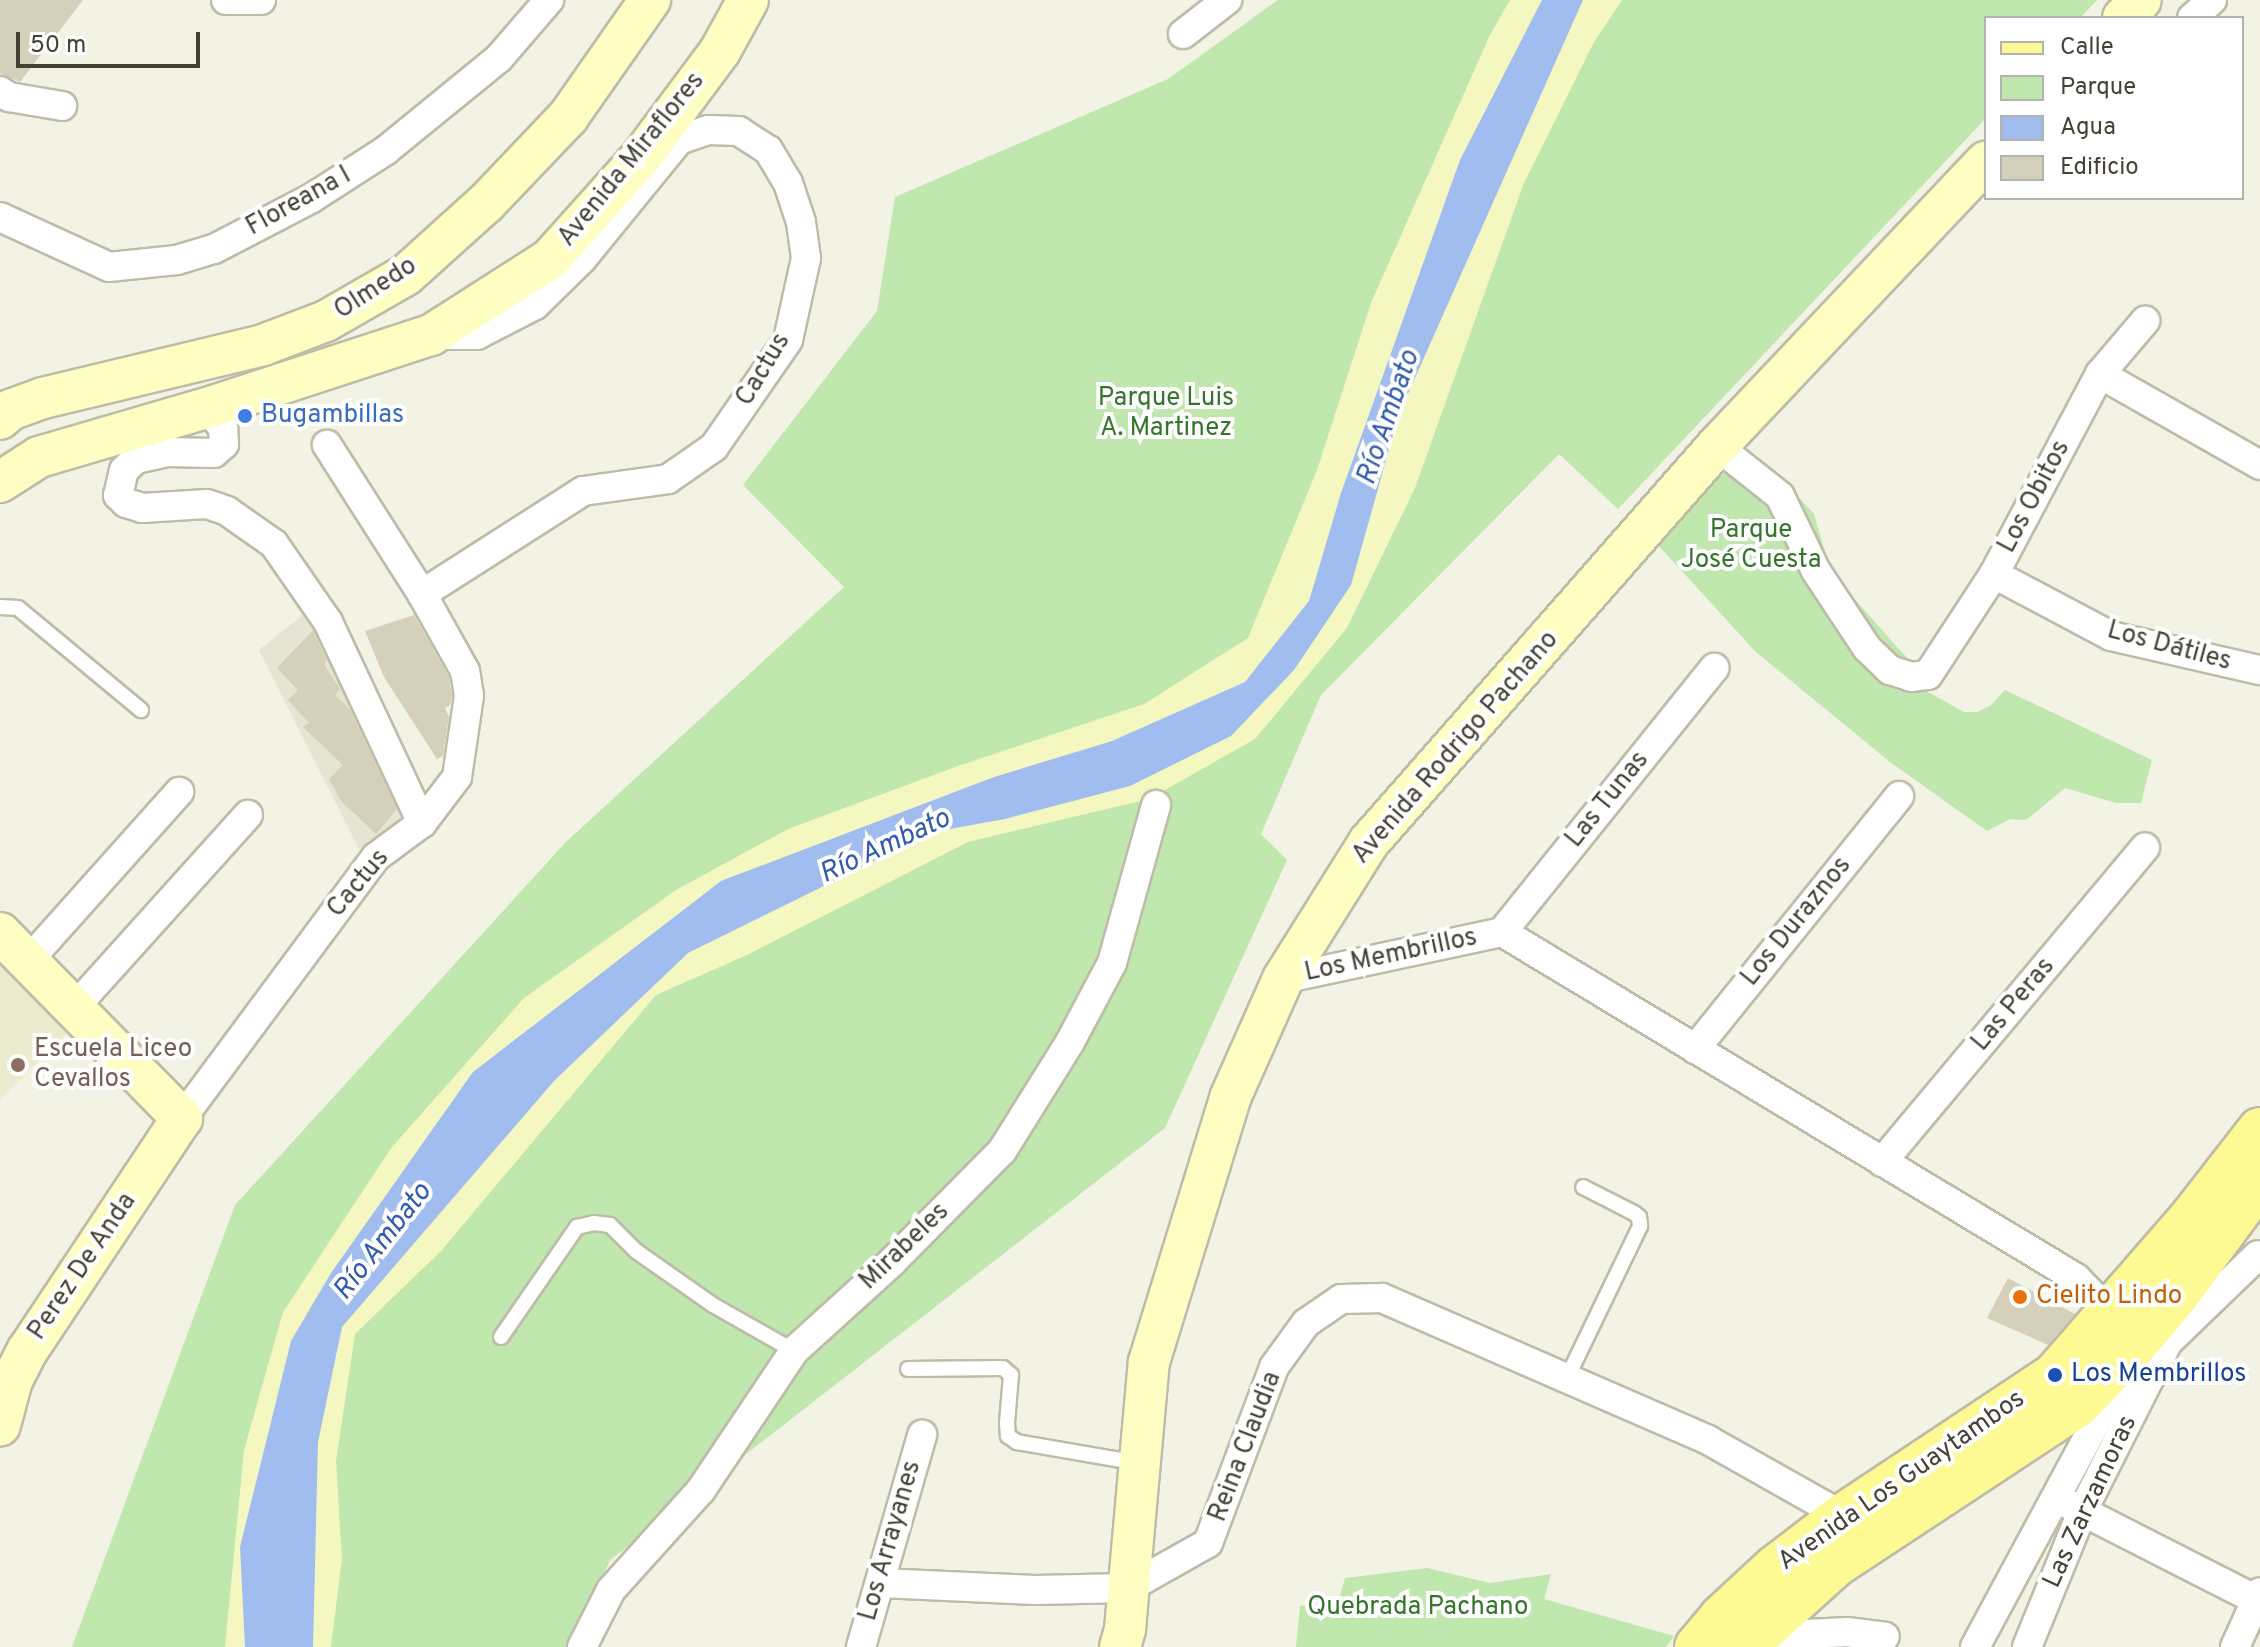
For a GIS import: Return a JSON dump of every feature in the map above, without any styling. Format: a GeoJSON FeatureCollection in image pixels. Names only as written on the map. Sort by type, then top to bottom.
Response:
{"type":"FeatureCollection","features":[{"type":"Feature","properties":{"kind":"main road","name":"Olmedo"},"geometry":{"type":"LineString","coordinates":[[0,419],[10,410],[43,398],[263,345],[326,321],[406,275],[486,203],[568,117],[650,0]]}},
{"type":"Feature","properties":{"kind":"main road","name":"Avenida Miraflores"},"geometry":{"type":"LineString","coordinates":[[0,482],[39,457],[207,408],[431,335],[550,259],[642,156],[720,51],[748,0]]}},
{"type":"Feature","properties":{"kind":"main road"},"geometry":{"type":"LineString","coordinates":[[2125,16],[2141,0]]}},
{"type":"Feature","properties":{"kind":"main road","name":"Avenida Rodrigo Pachano"},"geometry":{"type":"LineString","coordinates":[[1120,1647],[1149,1362],[1172,1278],[1230,1098],[1283,979],[1369,842],[1717,446],[1984,164]]}},
{"type":"Feature","properties":{"kind":"main road"},"geometry":{"type":"LineString","coordinates":[[0,933],[182,1118]]}},
{"type":"Feature","properties":{"kind":"main road","name":"Perez De Anda"},"geometry":{"type":"LineString","coordinates":[[0,1425],[12,1380],[27,1351],[182,1118]]}},
{"type":"Feature","properties":{"kind":"main road","name":"Avenida Los Guaytambos"},"geometry":{"type":"LineString","coordinates":[[1697,1647],[1721,1618],[1775,1568],[1843,1516],[2055,1375],[2089,1340],[2109,1312],[2193,1216],[2260,1130]]}},
{"type":"Feature","properties":{"kind":"main road","name":"Avenida Los Guaytambos"},"geometry":{"type":"LineString","coordinates":[[1744,1647],[1836,1564],[2076,1406],[2131,1349],[2260,1182]]}},
{"type":"Feature","properties":{"kind":"street"},"geometry":{"type":"LineString","coordinates":[[226,0],[261,0]]}},
{"type":"Feature","properties":{"kind":"street","name":"Floreana I"},"geometry":{"type":"LineString","coordinates":[[0,217],[109,267],[177,260],[214,249],[312,198],[385,151],[499,58],[549,0]]}},
{"type":"Feature","properties":{"kind":"street"},"geometry":{"type":"LineString","coordinates":[[1183,34],[1227,0]]}},
{"type":"Feature","properties":{"kind":"street"},"geometry":{"type":"LineString","coordinates":[[2194,16],[2212,0]]}},
{"type":"Feature","properties":{"kind":"street"},"geometry":{"type":"LineString","coordinates":[[0,91],[9,97],[62,106]]}},
{"type":"Feature","properties":{"kind":"street","name":"Cactus"},"geometry":{"type":"LineString","coordinates":[[422,594],[583,491],[668,479],[714,447],[788,340],[806,258],[801,222],[788,183],[768,150],[739,131],[708,130],[679,140],[582,259],[535,305],[477,335],[431,335]]}},
{"type":"Feature","properties":{"kind":"street","name":"Los Obitos"},"geometry":{"type":"LineString","coordinates":[[1717,446],[1780,496],[1816,571],[1867,648],[1890,670],[1911,677],[1928,675],[1994,574],[2100,374],[2145,321]]}},
{"type":"Feature","properties":{"kind":"street"},"geometry":{"type":"LineString","coordinates":[[2100,374],[2260,465]]}},
{"type":"Feature","properties":{"kind":"street"},"geometry":{"type":"LineString","coordinates":[[207,408],[223,428],[224,444],[214,453],[167,452],[136,459],[124,470],[118,495],[126,503],[142,508],[207,504],[227,511],[274,544],[328,622],[422,823]]}},
{"type":"Feature","properties":{"kind":"street","name":"Cactus"},"geometry":{"type":"LineString","coordinates":[[182,1118],[376,857],[422,823],[457,777],[469,696],[465,671],[422,594],[327,445]]}},
{"type":"Feature","properties":{"kind":"street","name":"Los Dátiles"},"geometry":{"type":"LineString","coordinates":[[1994,574],[2111,636],[2260,670]]}},
{"type":"Feature","properties":{"kind":"street","name":"Las Tunas"},"geometry":{"type":"LineString","coordinates":[[1502,932],[1714,668]]}},
{"type":"Feature","properties":{"kind":"street"},"geometry":{"type":"LineString","coordinates":[[28,961],[179,792]]}},
{"type":"Feature","properties":{"kind":"street","name":"Los Duraznos"},"geometry":{"type":"LineString","coordinates":[[1695,1049],[1899,796]]}},
{"type":"Feature","properties":{"kind":"street","name":"Mirabeles"},"geometry":{"type":"LineString","coordinates":[[582,1647],[611,1590],[701,1490],[794,1351],[891,1263],[1002,1151],[1070,1042],[1112,963],[1156,805]]}},
{"type":"Feature","properties":{"kind":"street"},"geometry":{"type":"LineString","coordinates":[[74,1008],[248,815]]}},
{"type":"Feature","properties":{"kind":"street","name":"Las Peras"},"geometry":{"type":"LineString","coordinates":[[1882,1162],[2145,848]]}},
{"type":"Feature","properties":{"kind":"street","name":"Los Membrillos"},"geometry":{"type":"LineString","coordinates":[[1283,979],[1502,932],[2076,1278],[2109,1312],[2131,1349]]}},
{"type":"Feature","properties":{"kind":"street","name":"Las Zarzamoras"},"geometry":{"type":"LineString","coordinates":[[2027,1647],[2082,1512],[2168,1342],[2258,1255]]}},
{"type":"Feature","properties":{"kind":"street","name":"Reina Claudia"},"geometry":{"type":"LineString","coordinates":[[880,1583],[1035,1590],[1128,1588],[1208,1543],[1274,1367],[1306,1323],[1341,1299],[1382,1298],[1708,1440],[1843,1516]]}},
{"type":"Feature","properties":{"kind":"street","name":"Las Zarzamoras"},"geometry":{"type":"LineString","coordinates":[[1975,1647],[2121,1379],[2131,1349]]}},
{"type":"Feature","properties":{"kind":"street","name":"Los Arrayanes"},"geometry":{"type":"LineString","coordinates":[[861,1647],[922,1435]]}},
{"type":"Feature","properties":{"kind":"street"},"geometry":{"type":"LineString","coordinates":[[2057,1498],[2259,1598],[2235,1647]]}},
{"type":"Feature","properties":{"kind":"street"},"geometry":{"type":"LineString","coordinates":[[1760,1647],[1778,1638],[1807,1634],[1847,1632],[1885,1637]]}},
{"type":"Feature","properties":{"kind":"lane"},"geometry":{"type":"LineString","coordinates":[[0,607],[18,608],[141,710]]}},
{"type":"Feature","properties":{"kind":"lane"},"geometry":{"type":"LineString","coordinates":[[1567,1378],[1640,1226],[1639,1217],[1634,1213],[1583,1187]]}},
{"type":"Feature","properties":{"kind":"lane"},"geometry":{"type":"LineString","coordinates":[[501,1337],[577,1227],[594,1223],[610,1225],[636,1251],[713,1305],[794,1351]]}},
{"type":"Feature","properties":{"kind":"lane"},"geometry":{"type":"LineString","coordinates":[[908,1369],[1003,1368],[1011,1375],[1008,1436],[1017,1442],[1140,1463]]}},
{"type":"Feature","properties":{"kind":"shaded area"},"geometry":{"type":"Polygon","coordinates":[[[313,607],[412,812],[359,849],[259,650],[313,607]]]}},
{"type":"Feature","properties":{"kind":"shaded area","name":"Escuela Liceo Cevallos"},"geometry":{"type":"Polygon","coordinates":[[[0,959],[71,1029],[0,1100],[0,959]]]}},
{"type":"Feature","properties":{"kind":"green space","name":"Parque Luis A. Martinez"},"geometry":{"type":"Polygon","coordinates":[[[1278,0],[2097,0],[2082,16],[1984,16],[1984,120],[1618,509],[1559,454],[1321,695],[1261,834],[1287,860],[1165,1128],[610,1560],[571,1647],[72,1647],[235,1205],[566,842],[844,587],[743,485],[877,311],[895,197],[1168,79],[1278,0]]]}},
{"type":"Feature","properties":{"kind":"green space","name":"Parque José Cuesta"},"geometry":{"type":"Polygon","coordinates":[[[1747,449],[1783,480],[1814,514],[1831,573],[1917,669],[1921,685],[1928,692],[1964,712],[1977,712],[1990,706],[2005,690],[2152,760],[2141,803],[2116,803],[2065,788],[2026,820],[2010,819],[1987,831],[1890,762],[1756,652],[1657,544],[1747,449]]]}},
{"type":"Feature","properties":{"kind":"green space","name":"Quebrada Pachano"},"geometry":{"type":"Polygon","coordinates":[[[1427,1568],[1490,1583],[1551,1574],[1544,1599],[1674,1636],[1666,1647],[1296,1647],[1300,1606],[1338,1603],[1345,1578],[1427,1568]]]}},
{"type":"Feature","properties":{"kind":"sand"},"geometry":{"type":"Polygon","coordinates":[[[1510,0],[1622,0],[1594,42],[1524,183],[1415,488],[1347,628],[1255,739],[1149,799],[968,842],[747,955],[656,995],[441,1251],[355,1334],[336,1461],[342,1559],[331,1647],[225,1647],[244,1450],[283,1312],[392,1147],[524,998],[676,890],[788,829],[958,766],[1144,704],[1248,638],[1317,470],[1371,303],[1490,35],[1510,0]]]}},
{"type":"Feature","properties":{"kind":"water","name":"Río Ambato"},"geometry":{"type":"Polygon","coordinates":[[[1542,0],[1583,0],[1399,414],[1351,585],[1294,670],[1231,736],[1130,786],[1005,819],[933,832],[688,953],[554,1081],[342,1327],[318,1442],[313,1647],[245,1647],[240,1547],[291,1341],[331,1273],[473,1072],[721,881],[994,777],[1112,741],[1245,682],[1309,601],[1341,493],[1460,160],[1542,0]]]}},
{"type":"Feature","properties":{"kind":"building"},"geometry":{"type":"Polygon","coordinates":[[[0,0],[83,0],[20,82],[0,74],[0,0]]]}},
{"type":"Feature","properties":{"kind":"building"},"geometry":{"type":"Polygon","coordinates":[[[414,615],[449,677],[452,696],[450,705],[445,708],[449,717],[443,756],[437,759],[384,677],[365,631],[414,615]]]}},
{"type":"Feature","properties":{"kind":"building"},"geometry":{"type":"Polygon","coordinates":[[[313,630],[327,661],[324,664],[340,689],[335,695],[349,708],[397,809],[376,834],[341,801],[329,779],[343,765],[303,727],[309,723],[288,700],[298,690],[277,668],[313,630]]]}},
{"type":"Feature","properties":{"kind":"building","name":"Cielito Lindo"},"geometry":{"type":"Polygon","coordinates":[[[2008,1278],[2075,1314],[2048,1345],[1987,1318],[2008,1278]]]}},
{"type":"Feature","properties":{"kind":"place","name":"Bugambillas"},"geometry":{"type":"Point","coordinates":[245,416]}},
{"type":"Feature","properties":{"kind":"place","name":"Escuela Liceo Cevallos"},"geometry":{"type":"Point","coordinates":[18,1065]}},
{"type":"Feature","properties":{"kind":"place","name":"Cielito Lindo"},"geometry":{"type":"Point","coordinates":[2020,1297]}},
{"type":"Feature","properties":{"kind":"place","name":"Los Membrillos"},"geometry":{"type":"Point","coordinates":[2055,1375]}}]}
